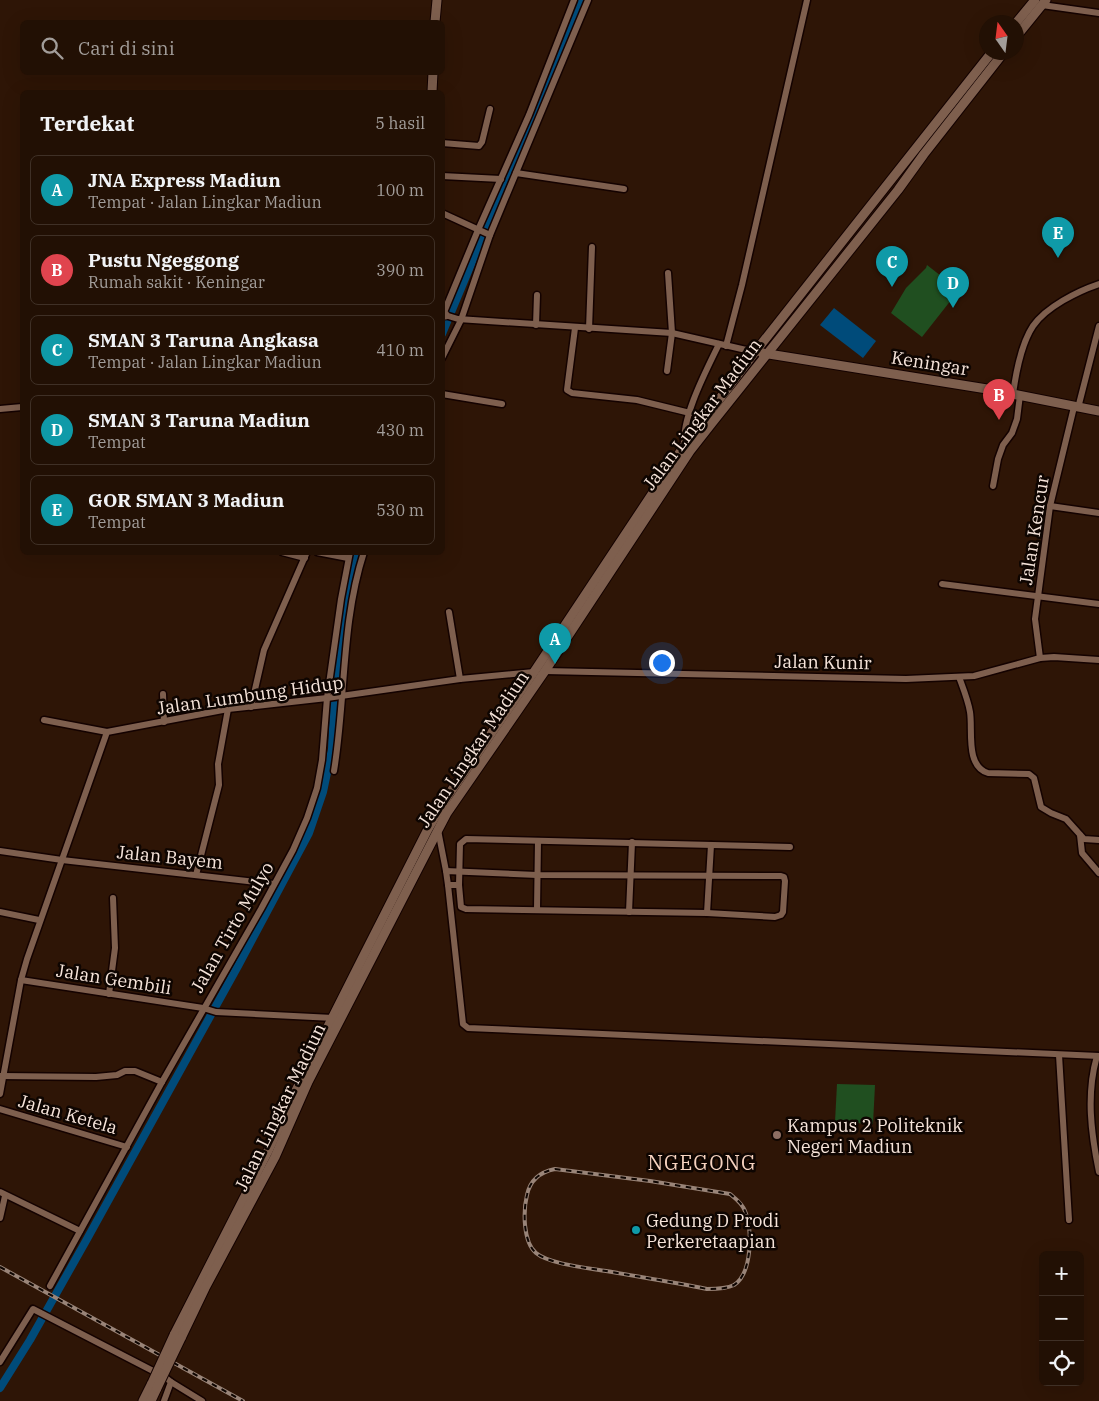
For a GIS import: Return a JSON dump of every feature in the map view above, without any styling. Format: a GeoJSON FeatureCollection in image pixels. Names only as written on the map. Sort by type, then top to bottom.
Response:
{"type":"FeatureCollection","features":[{"type":"Feature","properties":{"kind":"main road"},"geometry":{"type":"LineString","coordinates":[[435,20],[437,0]]}},
{"type":"Feature","properties":{"kind":"main road"},"geometry":{"type":"LineString","coordinates":[[1024,16],[1041,2]]}},
{"type":"Feature","properties":{"kind":"main road"},"geometry":{"type":"LineString","coordinates":[[1024,26],[1041,2]]}},
{"type":"Feature","properties":{"kind":"main road","name":"Jalan Lingkar Madiun"},"geometry":{"type":"LineString","coordinates":[[142,1401],[301,1080],[433,820],[449,794],[755,352],[848,237],[986,60]]}},
{"type":"Feature","properties":{"kind":"main road","name":"Jalan Lingkar Madiun"},"geometry":{"type":"LineString","coordinates":[[151,1401],[205,1288],[276,1157],[308,1082],[447,813],[545,671],[687,449],[855,243],[998,60]]}},
{"type":"Feature","properties":{"kind":"main road"},"geometry":{"type":"LineString","coordinates":[[432,90],[433,75]]}},
{"type":"Feature","properties":{"kind":"main road"},"geometry":{"type":"LineString","coordinates":[[848,237],[855,243]]}},
{"type":"Feature","properties":{"kind":"main road","name":"Keningar"},"geometry":{"type":"LineString","coordinates":[[755,352],[1017,394],[1076,408],[1099,411]]}},
{"type":"Feature","properties":{"kind":"street"},"geometry":{"type":"LineString","coordinates":[[445,310],[529,115],[574,0]]}},
{"type":"Feature","properties":{"kind":"street"},"geometry":{"type":"LineString","coordinates":[[445,351],[459,319],[489,234],[588,0]]}},
{"type":"Feature","properties":{"kind":"street"},"geometry":{"type":"LineString","coordinates":[[687,449],[684,431],[708,366],[723,345],[747,266],[807,0]]}},
{"type":"Feature","properties":{"kind":"street"},"geometry":{"type":"LineString","coordinates":[[1041,2],[1099,13]]}},
{"type":"Feature","properties":{"kind":"street"},"geometry":{"type":"LineString","coordinates":[[445,143],[478,146],[482,142],[490,109]]}},
{"type":"Feature","properties":{"kind":"street"},"geometry":{"type":"LineString","coordinates":[[516,173],[624,190]]}},
{"type":"Feature","properties":{"kind":"street"},"geometry":{"type":"LineString","coordinates":[[445,176],[501,180]]}},
{"type":"Feature","properties":{"kind":"street"},"geometry":{"type":"LineString","coordinates":[[445,214],[489,234]]}},
{"type":"Feature","properties":{"kind":"street"},"geometry":{"type":"LineString","coordinates":[[589,329],[592,247]]}},
{"type":"Feature","properties":{"kind":"street"},"geometry":{"type":"LineString","coordinates":[[667,370],[672,334],[668,273]]}},
{"type":"Feature","properties":{"kind":"street"},"geometry":{"type":"LineString","coordinates":[[993,486],[998,459],[1003,445],[1012,433],[1017,419],[1017,394],[1024,346],[1036,322],[1076,293],[1099,284]]}},
{"type":"Feature","properties":{"kind":"street"},"geometry":{"type":"LineString","coordinates":[[536,325],[537,295]]}},
{"type":"Feature","properties":{"kind":"street"},"geometry":{"type":"LineString","coordinates":[[445,316],[459,319],[672,334],[755,352]]}},
{"type":"Feature","properties":{"kind":"street","name":"Jalan Kencur"},"geometry":{"type":"LineString","coordinates":[[1040,658],[1035,619],[1050,506],[1099,326]]}},
{"type":"Feature","properties":{"kind":"street"},"geometry":{"type":"LineString","coordinates":[[575,328],[567,390],[572,393],[637,400],[690,413]]}},
{"type":"Feature","properties":{"kind":"street"},"geometry":{"type":"LineString","coordinates":[[445,394],[502,404]]}},
{"type":"Feature","properties":{"kind":"street"},"geometry":{"type":"LineString","coordinates":[[0,409],[20,407]]}},
{"type":"Feature","properties":{"kind":"street"},"geometry":{"type":"LineString","coordinates":[[1050,506],[1099,513]]}},
{"type":"Feature","properties":{"kind":"street"},"geometry":{"type":"LineString","coordinates":[[251,707],[264,650],[306,555]]}},
{"type":"Feature","properties":{"kind":"street","name":"Jalan Tirto Mulyo"},"geometry":{"type":"LineString","coordinates":[[50,1286],[293,850],[307,818],[317,788],[325,743],[329,698],[349,555]]}},
{"type":"Feature","properties":{"kind":"street"},"geometry":{"type":"LineString","coordinates":[[334,771],[347,637],[355,579],[363,555]]}},
{"type":"Feature","properties":{"kind":"street"},"geometry":{"type":"LineString","coordinates":[[942,584],[1099,604]]}},
{"type":"Feature","properties":{"kind":"street"},"geometry":{"type":"LineString","coordinates":[[449,612],[460,679]]}},
{"type":"Feature","properties":{"kind":"street","name":"Jalan Kunir"},"geometry":{"type":"LineString","coordinates":[[545,671],[906,679],[982,675],[1040,658],[1099,660]]}},
{"type":"Feature","properties":{"kind":"street","name":"Jalan Lumbung Hidup"},"geometry":{"type":"LineString","coordinates":[[107,732],[228,709],[329,698],[460,679],[534,672]]}},
{"type":"Feature","properties":{"kind":"street"},"geometry":{"type":"LineString","coordinates":[[959,677],[970,710],[972,751],[977,766],[982,771],[988,772],[1029,774],[1034,778],[1041,807],[1066,819],[1080,835],[1088,840],[1099,840]]}},
{"type":"Feature","properties":{"kind":"street"},"geometry":{"type":"LineString","coordinates":[[163,694],[164,722]]}},
{"type":"Feature","properties":{"kind":"street"},"geometry":{"type":"LineString","coordinates":[[196,875],[219,786],[218,764],[228,709]]}},
{"type":"Feature","properties":{"kind":"street"},"geometry":{"type":"LineString","coordinates":[[0,1094],[21,980],[39,920],[107,732],[44,720]]}},
{"type":"Feature","properties":{"kind":"street"},"geometry":{"type":"LineString","coordinates":[[438,830],[448,885],[463,1024],[468,1028],[1098,1056],[1093,1069],[1090,1111],[1093,1142],[1099,1172]]}},
{"type":"Feature","properties":{"kind":"street"},"geometry":{"type":"LineString","coordinates":[[1080,835],[1082,853],[1099,873]]}},
{"type":"Feature","properties":{"kind":"street"},"geometry":{"type":"LineString","coordinates":[[446,871],[459,871],[537,876],[781,876],[784,877],[785,881],[783,912],[779,917],[708,913],[463,909],[459,904],[459,871],[460,844],[466,839],[790,847]]}},
{"type":"Feature","properties":{"kind":"street"},"geometry":{"type":"LineString","coordinates":[[536,910],[538,841]]}},
{"type":"Feature","properties":{"kind":"street"},"geometry":{"type":"LineString","coordinates":[[628,912],[632,842]]}},
{"type":"Feature","properties":{"kind":"street"},"geometry":{"type":"LineString","coordinates":[[708,913],[711,845]]}},
{"type":"Feature","properties":{"kind":"street","name":"Jalan Bayem"},"geometry":{"type":"LineString","coordinates":[[0,851],[62,860],[274,884]]}},
{"type":"Feature","properties":{"kind":"street"},"geometry":{"type":"LineString","coordinates":[[448,885],[459,885]]}},
{"type":"Feature","properties":{"kind":"street"},"geometry":{"type":"LineString","coordinates":[[109,994],[115,948],[113,898]]}},
{"type":"Feature","properties":{"kind":"street"},"geometry":{"type":"LineString","coordinates":[[0,912],[39,920]]}},
{"type":"Feature","properties":{"kind":"street","name":"Jalan Gembili"},"geometry":{"type":"LineString","coordinates":[[21,980],[205,1008],[216,1012],[333,1018]]}},
{"type":"Feature","properties":{"kind":"street"},"geometry":{"type":"LineString","coordinates":[[1059,1055],[1069,1220]]}},
{"type":"Feature","properties":{"kind":"street"},"geometry":{"type":"LineString","coordinates":[[2,1076],[96,1077],[134,1071],[162,1082]]}},
{"type":"Feature","properties":{"kind":"street","name":"Jalan Ketela"},"geometry":{"type":"LineString","coordinates":[[0,1109],[128,1147]]}},
{"type":"Feature","properties":{"kind":"street"},"geometry":{"type":"LineString","coordinates":[[0,1218],[2,1194],[80,1231]]}},
{"type":"Feature","properties":{"kind":"street"},"geometry":{"type":"LineString","coordinates":[[0,1362],[33,1309],[155,1372],[202,1401]]}},
{"type":"Feature","properties":{"kind":"street"},"geometry":{"type":"LineString","coordinates":[[142,1401],[155,1372]]}},
{"type":"Feature","properties":{"kind":"street"},"geometry":{"type":"LineString","coordinates":[[164,1401],[171,1382]]}},
{"type":"Feature","properties":{"kind":"green space"},"geometry":{"type":"Polygon","coordinates":[[[927,265],[959,290],[922,337],[891,313],[906,288],[927,265]]]}},
{"type":"Feature","properties":{"kind":"green space"},"geometry":{"type":"Polygon","coordinates":[[[837,1084],[875,1085],[873,1124],[835,1122],[837,1084]]]}},
{"type":"Feature","properties":{"kind":"water"},"geometry":{"type":"Polygon","coordinates":[[[834,308],[876,341],[863,358],[820,325],[834,308]]]}},
{"type":"Feature","properties":{"kind":"waterway"},"geometry":{"type":"LineString","coordinates":[[445,327],[581,0]]}},
{"type":"Feature","properties":{"kind":"waterway"},"geometry":{"type":"LineString","coordinates":[[0,1388],[30,1340],[87,1239],[238,966],[309,833],[323,792],[332,749],[335,686],[343,621],[351,571],[356,555]]}},
{"type":"Feature","properties":{"kind":"railway"},"geometry":{"type":"LineString","coordinates":[[555,1169],[650,1181],[730,1194],[739,1201],[748,1219],[750,1239],[748,1261],[740,1279],[734,1285],[728,1287],[707,1289],[569,1265],[542,1257],[532,1248],[526,1234],[526,1202],[528,1190],[533,1181],[545,1172],[555,1169]]}},
{"type":"Feature","properties":{"kind":"railway"},"geometry":{"type":"LineString","coordinates":[[0,1267],[243,1401]]}},
{"type":"Feature","properties":{"kind":"place","name":"GOR SMAN 3 Madiun"},"geometry":{"type":"Point","coordinates":[1058,258]}},
{"type":"Feature","properties":{"kind":"place","name":"SMAN 3 Taruna Angkasa"},"geometry":{"type":"Point","coordinates":[892,287]}},
{"type":"Feature","properties":{"kind":"place","name":"SMAN 3 Taruna Madiun"},"geometry":{"type":"Point","coordinates":[953,308]}},
{"type":"Feature","properties":{"kind":"place","name":"Pustu Ngeggong"},"geometry":{"type":"Point","coordinates":[999,420]}},
{"type":"Feature","properties":{"kind":"place","name":"JNA Express Madiun"},"geometry":{"type":"Point","coordinates":[555,664]}},
{"type":"Feature","properties":{"kind":"place","name":"Kampus 2 Politeknik Negeri Madiun"},"geometry":{"type":"Point","coordinates":[777,1135]}},
{"type":"Feature","properties":{"kind":"place","name":"Gedung D Prodi Perkeretaapian"},"geometry":{"type":"Point","coordinates":[636,1230]}},
{"type":"Feature","properties":{"kind":"district","name":"NGEGONG"},"geometry":{"type":"Point","coordinates":[702,1162]}}]}
